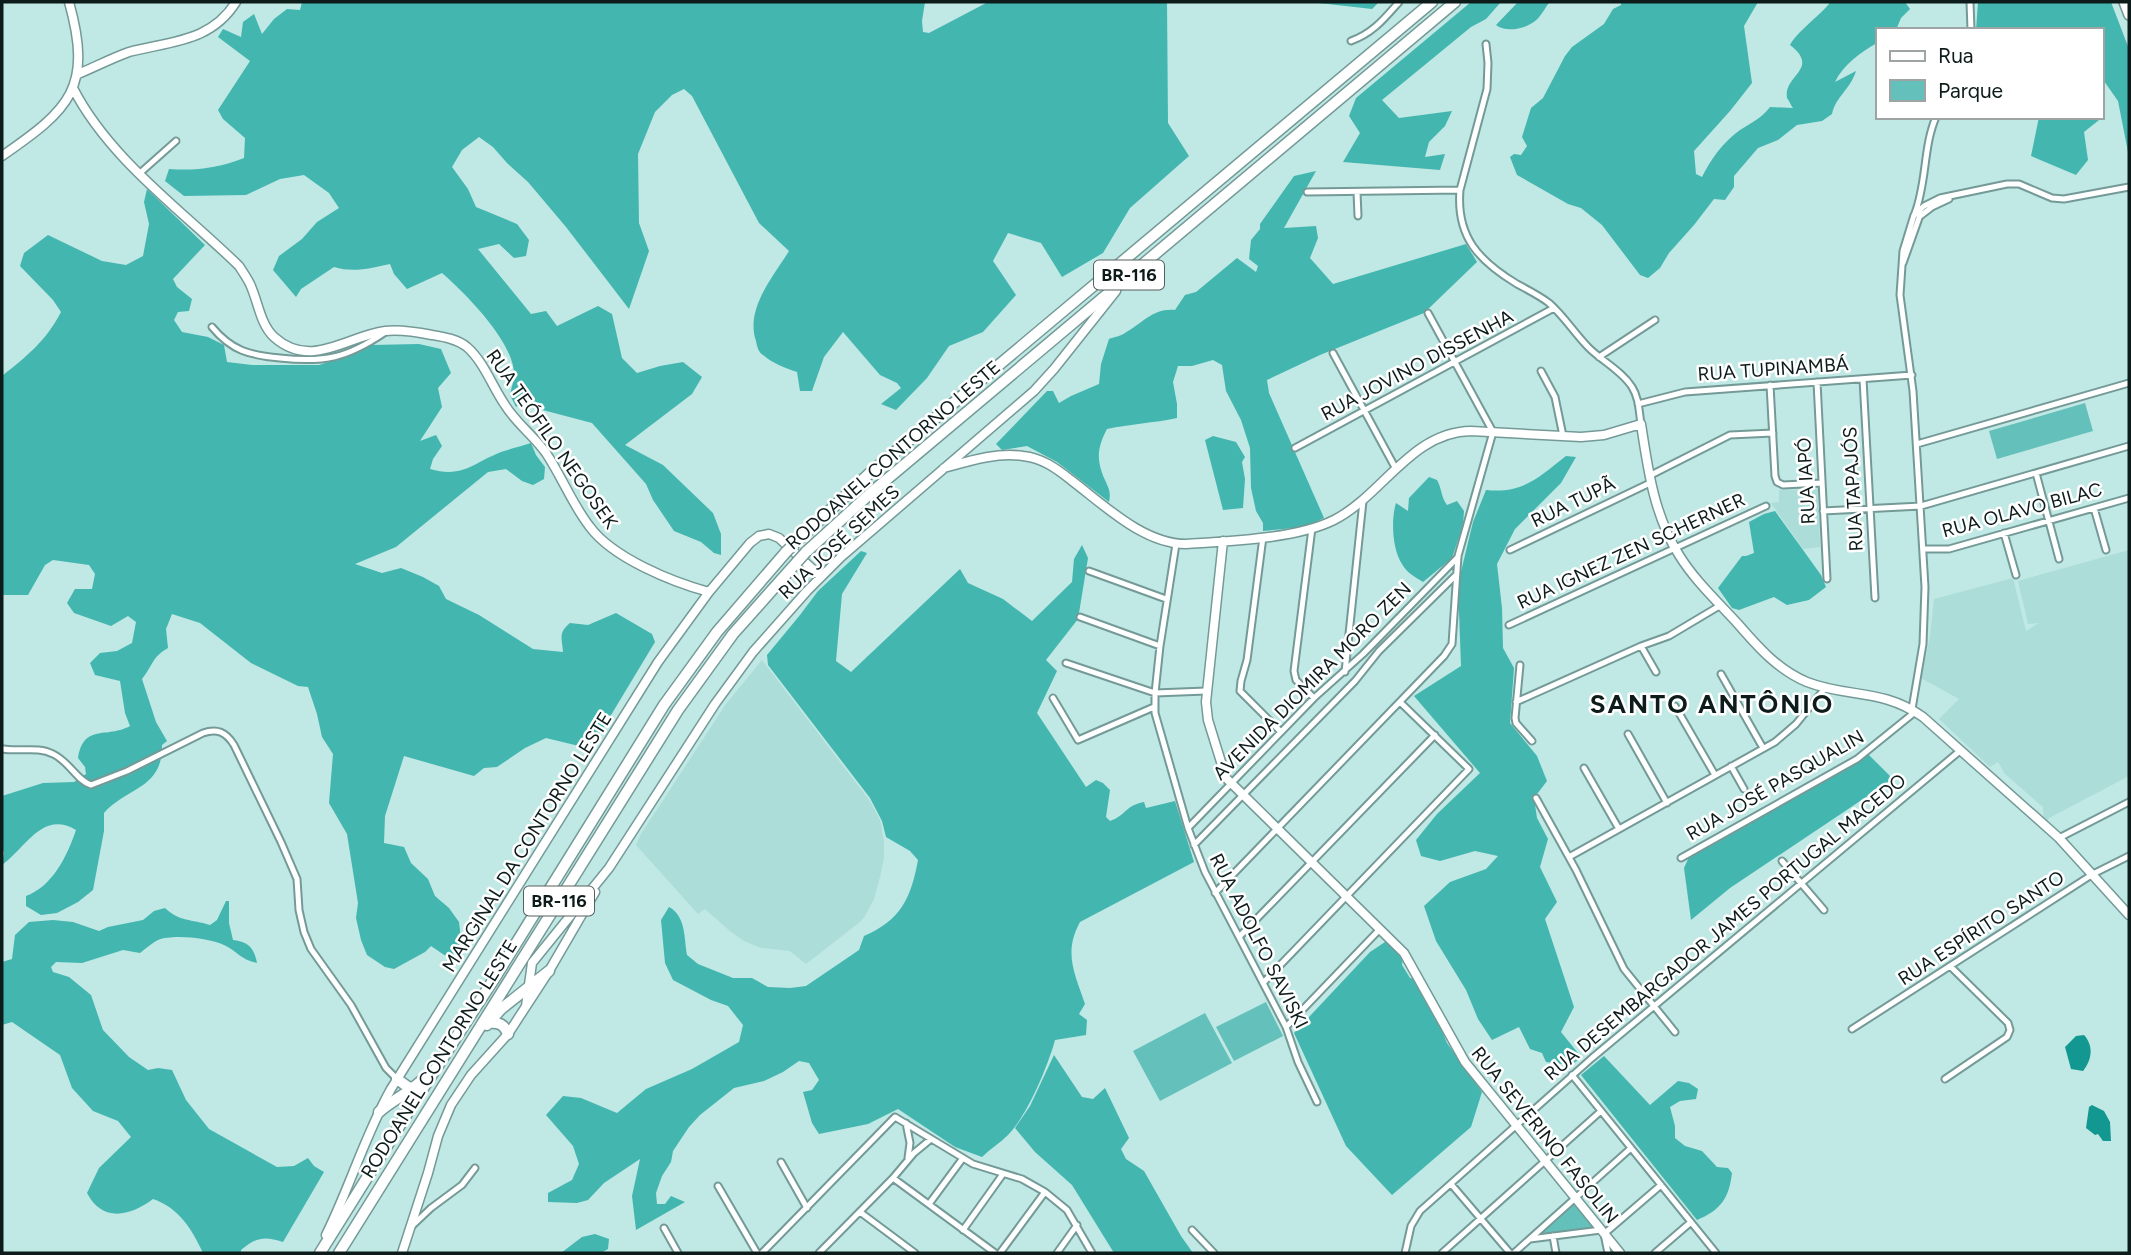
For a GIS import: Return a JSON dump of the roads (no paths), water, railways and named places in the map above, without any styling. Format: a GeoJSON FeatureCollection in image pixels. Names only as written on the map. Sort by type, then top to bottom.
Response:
{"type":"FeatureCollection","features":[{"type":"Feature","properties":{"kind":"highway","name":"RODOANEL CONTORNO LESTE"},"geometry":{"type":"LineString","coordinates":[[319,1253],[494,979],[669,696],[723,624],[786,552],[880,464],[1432,2]]}},
{"type":"Feature","properties":{"kind":"highway","name":"RODOANEL CONTORNO LESTE"},"geometry":{"type":"LineString","coordinates":[[339,1253],[678,710],[733,634],[797,562],[873,491],[1455,2]]}},
{"type":"Feature","properties":{"kind":"highway"},"geometry":{"type":"LineString","coordinates":[[440,1090],[464,1061],[488,1023],[508,1003],[549,971]]}},
{"type":"Feature","properties":{"kind":"highway"},"geometry":{"type":"LineString","coordinates":[[488,1023],[500,1024],[508,1034]]}},
{"type":"Feature","properties":{"kind":"highway"},"geometry":{"type":"LineString","coordinates":[[379,1112],[414,1088],[444,1055]]}},
{"type":"Feature","properties":{"kind":"highway"},"geometry":{"type":"LineString","coordinates":[[397,1079],[414,1088]]}},
{"type":"Feature","properties":{"kind":"main road"},"geometry":{"type":"LineString","coordinates":[[2124,2],[2129,15]]}},
{"type":"Feature","properties":{"kind":"street"},"geometry":{"type":"LineString","coordinates":[[2,156],[45,124],[74,88],[78,74],[76,35],[69,2]]}},
{"type":"Feature","properties":{"kind":"street"},"geometry":{"type":"LineString","coordinates":[[78,74],[121,55],[208,31],[224,19],[236,2]]}},
{"type":"Feature","properties":{"kind":"street"},"geometry":{"type":"LineString","coordinates":[[1351,41],[1370,33],[1399,2]]}},
{"type":"Feature","properties":{"kind":"street"},"geometry":{"type":"LineString","coordinates":[[1970,2],[1971,28]]}},
{"type":"Feature","properties":{"kind":"street"},"geometry":{"type":"LineString","coordinates":[[1486,44],[1487,89],[1460,190],[1464,230],[1475,251],[1494,269],[1544,299],[1599,357],[1629,383],[1639,404],[1650,479],[1658,511],[1675,548],[1690,571],[1773,662],[1796,677],[1826,687],[1881,696],[1914,710],[2059,838],[2129,915]]}},
{"type":"Feature","properties":{"kind":"street","name":"RUA TEÓFILO NEGOSEK"},"geometry":{"type":"LineString","coordinates":[[74,88],[102,134],[239,267],[251,285],[267,328],[274,337],[286,346],[299,350],[328,350],[387,331],[437,335],[465,345],[481,364],[510,414],[545,452],[572,500],[599,538],[622,555],[665,576],[709,592]]}},
{"type":"Feature","properties":{"kind":"street"},"geometry":{"type":"LineString","coordinates":[[1917,216],[1929,140],[1935,119]]}},
{"type":"Feature","properties":{"kind":"street"},"geometry":{"type":"LineString","coordinates":[[140,173],[176,141]]}},
{"type":"Feature","properties":{"kind":"street"},"geometry":{"type":"LineString","coordinates":[[1922,190],[1929,198],[1940,198],[2013,183],[2052,198],[2064,199],[2129,187]]}},
{"type":"Feature","properties":{"kind":"street"},"geometry":{"type":"LineString","coordinates":[[1307,192],[1460,190]]}},
{"type":"Feature","properties":{"kind":"street"},"geometry":{"type":"LineString","coordinates":[[1357,192],[1358,216]]}},
{"type":"Feature","properties":{"kind":"street"},"geometry":{"type":"LineString","coordinates":[[1917,216],[1955,196]]}},
{"type":"Feature","properties":{"kind":"street"},"geometry":{"type":"LineString","coordinates":[[1914,710],[1924,632],[1925,600],[1912,375],[1900,304],[1902,266],[1921,198]]}},
{"type":"Feature","properties":{"kind":"street"},"geometry":{"type":"LineString","coordinates":[[1920,210],[1940,198]]}},
{"type":"Feature","properties":{"kind":"street","name":"RUA JOSÉ SEMES"},"geometry":{"type":"LineString","coordinates":[[402,1253],[438,1136],[457,1094],[508,1034],[549,971],[609,868],[726,687],[767,635],[821,576],[878,523],[1045,380],[1131,273]]}},
{"type":"Feature","properties":{"kind":"street","name":"RUA JOVINO DISSENHA"},"geometry":{"type":"LineString","coordinates":[[1296,449],[1554,308]]}},
{"type":"Feature","properties":{"kind":"street"},"geometry":{"type":"LineString","coordinates":[[1215,893],[1444,656],[1451,645],[1458,556],[1493,432],[1428,313]]}},
{"type":"Feature","properties":{"kind":"street"},"geometry":{"type":"LineString","coordinates":[[1599,357],[1655,320]]}},
{"type":"Feature","properties":{"kind":"street"},"geometry":{"type":"LineString","coordinates":[[212,327],[243,352],[304,361],[325,360],[348,353],[387,331]]}},
{"type":"Feature","properties":{"kind":"street"},"geometry":{"type":"LineString","coordinates":[[1333,353],[1396,469]]}},
{"type":"Feature","properties":{"kind":"street"},"geometry":{"type":"LineString","coordinates":[[1541,371],[1555,397],[1563,436]]}},
{"type":"Feature","properties":{"kind":"street","name":"RUA TUPINAMBÁ"},"geometry":{"type":"LineString","coordinates":[[1639,404],[1678,393],[1912,375]]}},
{"type":"Feature","properties":{"kind":"street","name":"RUA TAPAJÓS"},"geometry":{"type":"LineString","coordinates":[[1863,379],[1875,598]]}},
{"type":"Feature","properties":{"kind":"street","name":"RUA IAPÓ"},"geometry":{"type":"LineString","coordinates":[[1816,382],[1827,579]]}},
{"type":"Feature","properties":{"kind":"street"},"geometry":{"type":"LineString","coordinates":[[1917,444],[2129,383]]}},
{"type":"Feature","properties":{"kind":"street"},"geometry":{"type":"LineString","coordinates":[[1770,386],[1777,482],[1783,485],[1822,483]]}},
{"type":"Feature","properties":{"kind":"street"},"geometry":{"type":"LineString","coordinates":[[944,468],[988,457],[1022,455],[1043,461],[1141,531],[1159,540],[1176,544],[1263,537],[1312,528],[1337,518],[1429,442],[1445,435],[1462,431],[1563,436],[1604,435],[1641,424]]}},
{"type":"Feature","properties":{"kind":"street","name":"RUA TUPÃ"},"geometry":{"type":"LineString","coordinates":[[1510,550],[1730,435],[1773,433]]}},
{"type":"Feature","properties":{"kind":"street"},"geometry":{"type":"LineString","coordinates":[[974,442],[980,452],[988,457]]}},
{"type":"Feature","properties":{"kind":"street"},"geometry":{"type":"LineString","coordinates":[[1823,511],[1921,506],[2129,446]]}},
{"type":"Feature","properties":{"kind":"street"},"geometry":{"type":"LineString","coordinates":[[2036,473],[2059,559]]}},
{"type":"Feature","properties":{"kind":"street","name":"RUA OLAVO BILAC"},"geometry":{"type":"LineString","coordinates":[[1923,549],[1949,549],[2129,498]]}},
{"type":"Feature","properties":{"kind":"street"},"geometry":{"type":"LineString","coordinates":[[1355,681],[1345,672],[1363,499]]}},
{"type":"Feature","properties":{"kind":"street","name":"RUA IGNEZ ZEN SCHERNER"},"geometry":{"type":"LineString","coordinates":[[1509,625],[1766,506]]}},
{"type":"Feature","properties":{"kind":"street"},"geometry":{"type":"LineString","coordinates":[[2094,508],[2105,550]]}},
{"type":"Feature","properties":{"kind":"street"},"geometry":{"type":"LineString","coordinates":[[1312,528],[1294,671],[1296,680],[1314,698]]}},
{"type":"Feature","properties":{"kind":"street"},"geometry":{"type":"LineString","coordinates":[[2004,533],[2016,575]]}},
{"type":"Feature","properties":{"kind":"street","name":"MARGINAL DA CONTORNO LESTE"},"geometry":{"type":"LineString","coordinates":[[319,1253],[346,1195],[379,1112],[397,1079],[658,662],[709,592],[750,543],[764,535],[779,538],[821,576]]}},
{"type":"Feature","properties":{"kind":"street"},"geometry":{"type":"LineString","coordinates":[[1263,537],[1247,660],[1240,686],[1242,695],[1281,732]]}},
{"type":"Feature","properties":{"kind":"street"},"geometry":{"type":"LineString","coordinates":[[1223,541],[1206,691],[1208,720],[1222,769],[1231,784]]}},
{"type":"Feature","properties":{"kind":"street","name":"RUA ADOLFO SAVISKI"},"geometry":{"type":"LineString","coordinates":[[1176,544],[1166,599],[1154,707],[1194,845],[1215,893],[1286,1027],[1298,1062],[1317,1102]]}},
{"type":"Feature","properties":{"kind":"street","name":"AVENIDA DIOMIRA MORO ZEN"},"geometry":{"type":"LineString","coordinates":[[1188,828],[1314,698],[1345,672],[1458,556]]}},
{"type":"Feature","properties":{"kind":"street"},"geometry":{"type":"LineString","coordinates":[[1089,571],[1166,599]]}},
{"type":"Feature","properties":{"kind":"street","name":"AVENIDA DIOMIRA MORO ZEN"},"geometry":{"type":"LineString","coordinates":[[1194,845],[1355,681],[1379,652],[1456,576]]}},
{"type":"Feature","properties":{"kind":"street"},"geometry":{"type":"LineString","coordinates":[[1516,702],[1669,636],[1721,605]]}},
{"type":"Feature","properties":{"kind":"street"},"geometry":{"type":"LineString","coordinates":[[1080,617],[1160,646]]}},
{"type":"Feature","properties":{"kind":"street"},"geometry":{"type":"LineString","coordinates":[[1641,646],[1656,673]]}},
{"type":"Feature","properties":{"kind":"street"},"geometry":{"type":"LineString","coordinates":[[1066,663],[1155,693],[1206,691]]}},
{"type":"Feature","properties":{"kind":"street"},"geometry":{"type":"LineString","coordinates":[[1520,665],[1516,723],[1532,741]]}},
{"type":"Feature","properties":{"kind":"street"},"geometry":{"type":"LineString","coordinates":[[1721,674],[1763,748]]}},
{"type":"Feature","properties":{"kind":"street"},"geometry":{"type":"LineString","coordinates":[[1569,858],[1789,731],[1826,687]]}},
{"type":"Feature","properties":{"kind":"street"},"geometry":{"type":"LineString","coordinates":[[1054,698],[1078,740],[1154,707]]}},
{"type":"Feature","properties":{"kind":"street"},"geometry":{"type":"LineString","coordinates":[[1263,983],[1469,769],[1400,702]]}},
{"type":"Feature","properties":{"kind":"street"},"geometry":{"type":"LineString","coordinates":[[1675,706],[1714,775]]}},
{"type":"Feature","properties":{"kind":"street","name":"RUA JOSÉ PASQUALIN"},"geometry":{"type":"LineString","coordinates":[[1681,858],[1857,759],[1914,710]]}},
{"type":"Feature","properties":{"kind":"street"},"geometry":{"type":"LineString","coordinates":[[3,750],[43,750],[54,754],[74,770],[82,781],[91,785],[127,771],[203,733],[215,730],[225,733],[240,757],[297,879],[299,910],[311,949],[351,1005],[386,1068],[397,1079]]}},
{"type":"Feature","properties":{"kind":"street"},"geometry":{"type":"LineString","coordinates":[[1628,734],[1667,803]]}},
{"type":"Feature","properties":{"kind":"street"},"geometry":{"type":"LineString","coordinates":[[1239,937],[1435,735]]}},
{"type":"Feature","properties":{"kind":"street","name":"RUA DESEMBARGADOR JAMES PORTUGAL MACEDO"},"geometry":{"type":"LineString","coordinates":[[1405,1253],[1416,1216],[1516,1125],[1572,1075],[1961,750]]}},
{"type":"Feature","properties":{"kind":"street"},"geometry":{"type":"LineString","coordinates":[[1731,766],[1744,789]]}},
{"type":"Feature","properties":{"kind":"street"},"geometry":{"type":"LineString","coordinates":[[1584,768],[1619,830]]}},
{"type":"Feature","properties":{"kind":"street","name":"RUA SEVERINO FASOLIN"},"geometry":{"type":"LineString","coordinates":[[1231,784],[1409,959],[1460,1055],[1620,1253]]}},
{"type":"Feature","properties":{"kind":"street"},"geometry":{"type":"LineString","coordinates":[[1536,798],[1569,858],[1620,963],[1675,1032]]}},
{"type":"Feature","properties":{"kind":"street"},"geometry":{"type":"LineString","coordinates":[[2059,838],[2129,802]]}},
{"type":"Feature","properties":{"kind":"street","name":"RUA ESPÍRITO SANTO"},"geometry":{"type":"LineString","coordinates":[[1852,1029],[2093,874],[2129,856]]}},
{"type":"Feature","properties":{"kind":"street"},"geometry":{"type":"LineString","coordinates":[[1782,862],[1825,910]]}},
{"type":"Feature","properties":{"kind":"street","name":"RUA JOSÉ SEMES"},"geometry":{"type":"LineString","coordinates":[[526,1006],[530,969],[536,958],[609,868]]}},
{"type":"Feature","properties":{"kind":"street"},"geometry":{"type":"LineString","coordinates":[[1286,1027],[1380,929]]}},
{"type":"Feature","properties":{"kind":"street"},"geometry":{"type":"LineString","coordinates":[[1945,1079],[2007,1037],[2010,1030],[2008,1023],[1950,967]]}},
{"type":"Feature","properties":{"kind":"street"},"geometry":{"type":"LineString","coordinates":[[530,969],[537,976],[549,971]]}},
{"type":"Feature","properties":{"kind":"street"},"geometry":{"type":"LineString","coordinates":[[1572,1075],[1716,1253]]}},
{"type":"Feature","properties":{"kind":"street"},"geometry":{"type":"LineString","coordinates":[[1442,1253],[1601,1111]]}},
{"type":"Feature","properties":{"kind":"street"},"geometry":{"type":"LineString","coordinates":[[718,1186],[759,1253],[807,1208],[895,1116],[962,1158],[982,1168],[1022,1179],[1045,1192],[1067,1210],[1092,1253]]}},
{"type":"Feature","properties":{"kind":"street"},"geometry":{"type":"LineString","coordinates":[[906,1123],[910,1143],[908,1159]]}},
{"type":"Feature","properties":{"kind":"street"},"geometry":{"type":"LineString","coordinates":[[822,1252],[908,1159],[931,1139]]}},
{"type":"Feature","properties":{"kind":"street"},"geometry":{"type":"LineString","coordinates":[[1451,1184],[1512,1253],[1631,1148]]}},
{"type":"Feature","properties":{"kind":"street"},"geometry":{"type":"LineString","coordinates":[[929,1204],[962,1158]]}},
{"type":"Feature","properties":{"kind":"street"},"geometry":{"type":"LineString","coordinates":[[781,1161],[807,1208]]}},
{"type":"Feature","properties":{"kind":"street"},"geometry":{"type":"LineString","coordinates":[[411,1227],[431,1208],[463,1185],[475,1168]]}},
{"type":"Feature","properties":{"kind":"street"},"geometry":{"type":"LineString","coordinates":[[963,1230],[1003,1174]]}},
{"type":"Feature","properties":{"kind":"street"},"geometry":{"type":"LineString","coordinates":[[893,1178],[998,1253],[1045,1192]]}},
{"type":"Feature","properties":{"kind":"street"},"geometry":{"type":"LineString","coordinates":[[1530,1239],[1603,1232],[1661,1185]]}},
{"type":"Feature","properties":{"kind":"street"},"geometry":{"type":"LineString","coordinates":[[860,1212],[915,1253]]}},
{"type":"Feature","properties":{"kind":"street"},"geometry":{"type":"LineString","coordinates":[[1655,1253],[1691,1222]]}},
{"type":"Feature","properties":{"kind":"street"},"geometry":{"type":"LineString","coordinates":[[1056,1253],[1077,1225]]}},
{"type":"Feature","properties":{"kind":"street"},"geometry":{"type":"LineString","coordinates":[[664,1228],[678,1253]]}},
{"type":"Feature","properties":{"kind":"street"},"geometry":{"type":"LineString","coordinates":[[1192,1230],[1214,1253]]}},
{"type":"Feature","properties":{"kind":"street"},"geometry":{"type":"LineString","coordinates":[[1603,1232],[1608,1253]]}},
{"type":"Feature","properties":{"kind":"street"},"geometry":{"type":"LineString","coordinates":[[1553,1236],[1556,1253]]}},
{"type":"Feature","properties":{"kind":"district","name":"SANTO ANTÔNIO"},"geometry":{"type":"Point","coordinates":[1712,704]}}]}
